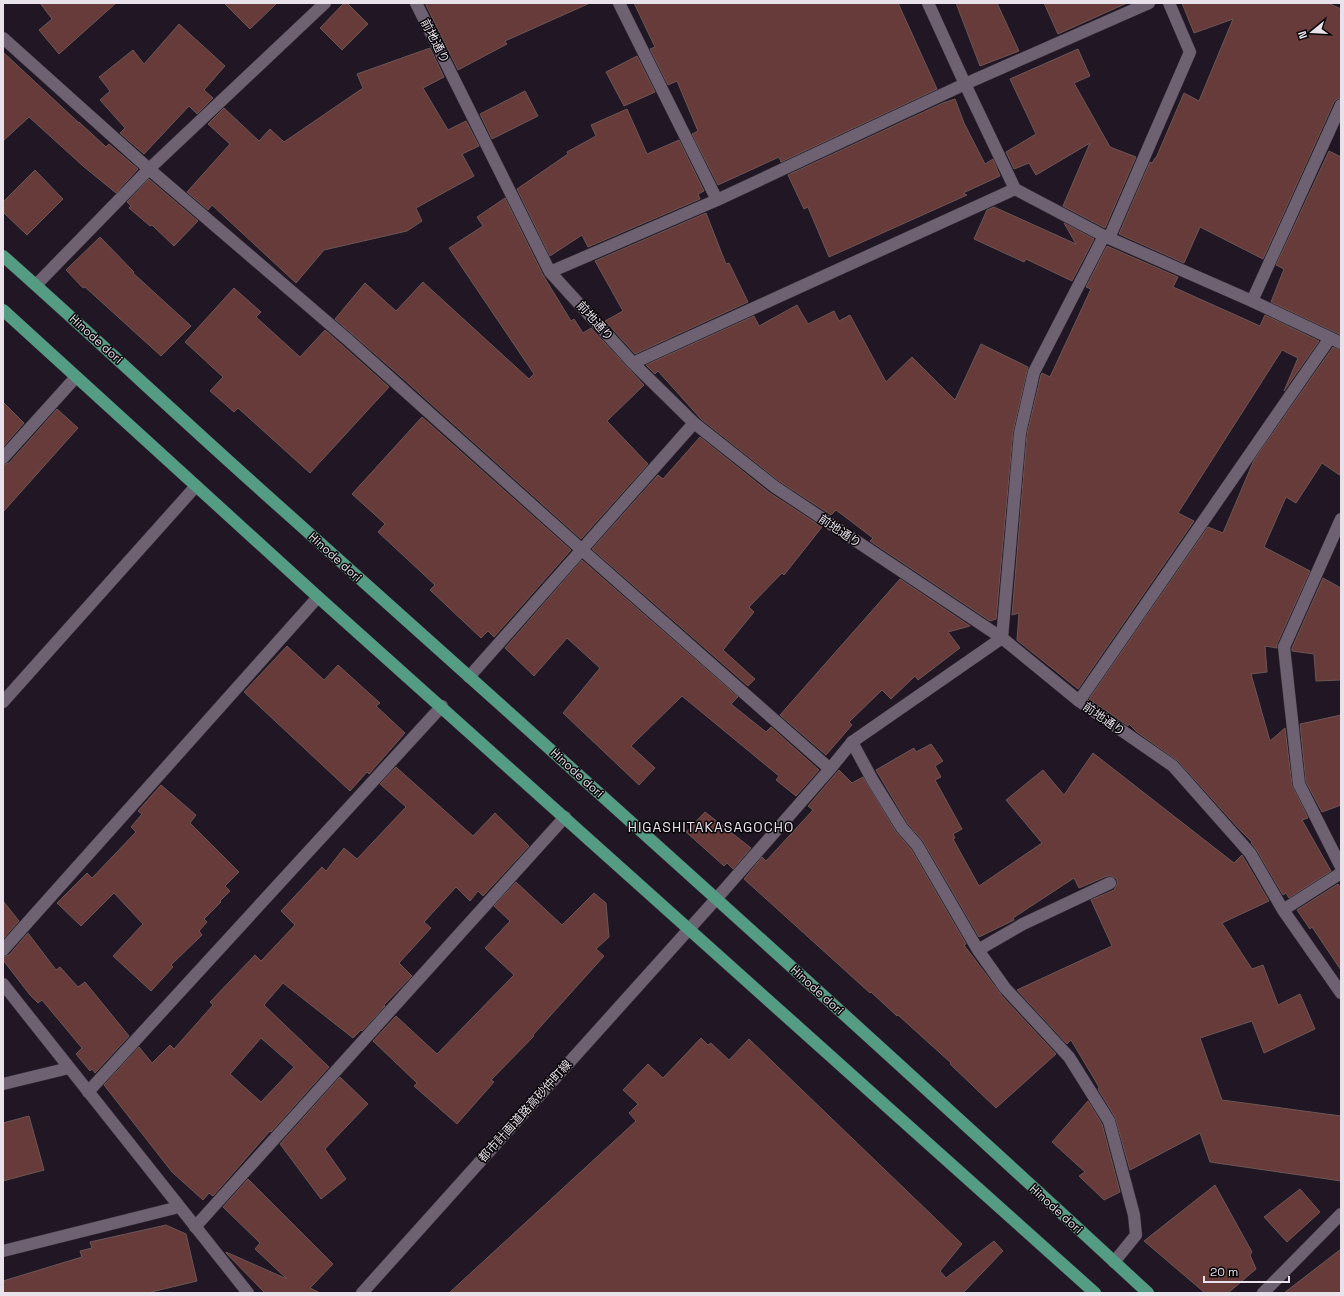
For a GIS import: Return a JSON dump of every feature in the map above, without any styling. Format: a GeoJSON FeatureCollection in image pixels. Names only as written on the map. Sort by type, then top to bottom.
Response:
{"type":"FeatureCollection","features":[{"type":"Feature","properties":{"kind":"main road","name":"Hinode dori"},"geometry":{"type":"LineString","coordinates":[[3,256],[248,479],[717,898],[1148,1293]]}},
{"type":"Feature","properties":{"kind":"main road"},"geometry":{"type":"LineString","coordinates":[[3,310],[318,597],[442,706],[1095,1293]]}},
{"type":"Feature","properties":{"kind":"street"},"geometry":{"type":"LineString","coordinates":[[36,285],[149,169],[325,3]]}},
{"type":"Feature","properties":{"kind":"street","name":"前地通り"},"geometry":{"type":"LineString","coordinates":[[416,3],[550,272],[633,363],[694,423],[775,487],[1002,638],[1079,701],[1173,766],[1250,852],[1283,910],[1341,993]]}},
{"type":"Feature","properties":{"kind":"street"},"geometry":{"type":"LineString","coordinates":[[619,3],[717,200]]}},
{"type":"Feature","properties":{"kind":"street"},"geometry":{"type":"LineString","coordinates":[[928,3],[1015,189],[1106,237],[1341,342]]}},
{"type":"Feature","properties":{"kind":"street"},"geometry":{"type":"LineString","coordinates":[[550,272],[717,200],[965,84],[1149,3]]}},
{"type":"Feature","properties":{"kind":"street"},"geometry":{"type":"LineString","coordinates":[[1002,638],[1020,433],[1034,372],[1106,237],[1190,52],[1170,3]]}},
{"type":"Feature","properties":{"kind":"street"},"geometry":{"type":"LineString","coordinates":[[3,38],[149,169],[347,339],[581,549],[830,769]]}},
{"type":"Feature","properties":{"kind":"street"},"geometry":{"type":"LineString","coordinates":[[1252,301],[1341,105]]}},
{"type":"Feature","properties":{"kind":"street"},"geometry":{"type":"LineString","coordinates":[[633,363],[1015,189]]}},
{"type":"Feature","properties":{"kind":"street"},"geometry":{"type":"LineString","coordinates":[[1079,701],[1330,338]]}},
{"type":"Feature","properties":{"kind":"street"},"geometry":{"type":"LineString","coordinates":[[3,458],[76,376]]}},
{"type":"Feature","properties":{"kind":"street"},"geometry":{"type":"LineString","coordinates":[[469,677],[694,423]]}},
{"type":"Feature","properties":{"kind":"street"},"geometry":{"type":"LineString","coordinates":[[3,702],[196,486]]}},
{"type":"Feature","properties":{"kind":"street"},"geometry":{"type":"LineString","coordinates":[[1341,519],[1284,647],[1299,784],[1341,867]]}},
{"type":"Feature","properties":{"kind":"street"},"geometry":{"type":"LineString","coordinates":[[3,950],[318,597]]}},
{"type":"Feature","properties":{"kind":"street","name":"都市計画道路高砂仲町線"},"geometry":{"type":"LineString","coordinates":[[362,1293],[688,928],[717,898],[852,742],[1002,638]]}},
{"type":"Feature","properties":{"kind":"street"},"geometry":{"type":"LineString","coordinates":[[88,1092],[442,706]]}},
{"type":"Feature","properties":{"kind":"street"},"geometry":{"type":"LineString","coordinates":[[852,742],[873,781],[902,828],[917,844],[978,950],[1005,988],[1069,1057],[1110,1122],[1134,1215],[1136,1234],[1114,1262]]}},
{"type":"Feature","properties":{"kind":"street"},"geometry":{"type":"LineString","coordinates":[[195,1227],[565,817]]}},
{"type":"Feature","properties":{"kind":"street"},"geometry":{"type":"LineString","coordinates":[[1283,910],[1341,872]]}},
{"type":"Feature","properties":{"kind":"street"},"geometry":{"type":"LineString","coordinates":[[978,950],[1023,924],[1110,882]]}},
{"type":"Feature","properties":{"kind":"street"},"geometry":{"type":"LineString","coordinates":[[3,984],[248,1293]]}},
{"type":"Feature","properties":{"kind":"street"},"geometry":{"type":"LineString","coordinates":[[3,1084],[69,1068]]}},
{"type":"Feature","properties":{"kind":"street"},"geometry":{"type":"LineString","coordinates":[[3,1251],[179,1207]]}},
{"type":"Feature","properties":{"kind":"street"},"geometry":{"type":"LineString","coordinates":[[1263,1293],[1341,1214]]}},
{"type":"Feature","properties":{"kind":"building"},"geometry":{"type":"Polygon","coordinates":[[[40,3],[116,3],[59,54],[39,30],[52,19],[40,3]]]}},
{"type":"Feature","properties":{"kind":"building"},"geometry":{"type":"Polygon","coordinates":[[[224,3],[277,3],[250,29],[224,3]]]}},
{"type":"Feature","properties":{"kind":"building"},"geometry":{"type":"Polygon","coordinates":[[[344,3],[347,3],[368,24],[342,50],[320,28],[344,3]]]}},
{"type":"Feature","properties":{"kind":"building"},"geometry":{"type":"Polygon","coordinates":[[[425,3],[590,3],[505,41],[507,44],[458,70],[425,3]]]}},
{"type":"Feature","properties":{"kind":"building"},"geometry":{"type":"Polygon","coordinates":[[[634,3],[898,3],[937,89],[781,162],[779,157],[718,185],[692,134],[698,131],[677,81],[668,85],[650,49],[655,47],[634,3]]]}},
{"type":"Feature","properties":{"kind":"building"},"geometry":{"type":"Polygon","coordinates":[[[956,3],[997,3],[1019,51],[980,66],[956,3]]]}},
{"type":"Feature","properties":{"kind":"building"},"geometry":{"type":"Polygon","coordinates":[[[1044,3],[1127,3],[1058,34],[1044,3]]]}},
{"type":"Feature","properties":{"kind":"building"},"geometry":{"type":"Polygon","coordinates":[[[1182,3],[1328,3],[1341,9],[1341,98],[1334,102],[1263,259],[1200,227],[1184,263],[1119,234],[1150,162],[1152,163],[1156,158],[1184,93],[1199,101],[1233,19],[1194,33],[1182,3]]]}},
{"type":"Feature","properties":{"kind":"building"},"geometry":{"type":"Polygon","coordinates":[[[179,24],[225,66],[204,90],[213,98],[197,114],[189,106],[144,154],[120,133],[125,128],[100,100],[110,91],[99,77],[133,50],[144,64],[179,24]]]}},
{"type":"Feature","properties":{"kind":"building"},"geometry":{"type":"Polygon","coordinates":[[[430,48],[444,77],[423,88],[448,130],[466,121],[479,146],[462,154],[474,176],[416,208],[422,221],[407,231],[324,250],[296,283],[212,205],[208,210],[187,192],[230,144],[208,124],[224,108],[259,141],[270,129],[284,142],[363,88],[357,74],[430,48]]]}},
{"type":"Feature","properties":{"kind":"building"},"geometry":{"type":"Polygon","coordinates":[[[1078,49],[1090,76],[1074,83],[1110,147],[1136,157],[1105,228],[1063,206],[1090,143],[1036,175],[1029,163],[1014,169],[1006,152],[1036,134],[1010,79],[1078,49]]]}},
{"type":"Feature","properties":{"kind":"building"},"geometry":{"type":"Polygon","coordinates":[[[3,52],[106,147],[109,144],[138,169],[116,193],[83,166],[29,117],[3,141],[3,52]]]}},
{"type":"Feature","properties":{"kind":"building"},"geometry":{"type":"Polygon","coordinates":[[[637,56],[655,92],[624,106],[606,72],[637,56]]]}},
{"type":"Feature","properties":{"kind":"building"},"geometry":{"type":"Polygon","coordinates":[[[525,91],[538,116],[492,139],[480,114],[525,91]]]}},
{"type":"Feature","properties":{"kind":"building"},"geometry":{"type":"Polygon","coordinates":[[[955,99],[964,123],[985,164],[993,159],[1000,176],[963,193],[967,195],[829,257],[808,207],[804,209],[788,175],[943,103],[955,99]]]}},
{"type":"Feature","properties":{"kind":"building"},"geometry":{"type":"Polygon","coordinates":[[[627,109],[647,154],[679,140],[704,191],[698,194],[700,199],[588,247],[582,235],[550,256],[517,189],[568,154],[567,152],[596,136],[591,125],[627,109]]]}},
{"type":"Feature","properties":{"kind":"building"},"geometry":{"type":"Polygon","coordinates":[[[1329,151],[1341,157],[1341,335],[1271,302],[1284,269],[1276,265],[1329,151]]]}},
{"type":"Feature","properties":{"kind":"building"},"geometry":{"type":"Polygon","coordinates":[[[35,170],[63,199],[27,235],[3,212],[3,202],[35,170]]]}},
{"type":"Feature","properties":{"kind":"building"},"geometry":{"type":"Polygon","coordinates":[[[149,179],[198,221],[174,246],[152,225],[150,226],[129,208],[131,206],[127,202],[149,179]]]}},
{"type":"Feature","properties":{"kind":"building"},"geometry":{"type":"Polygon","coordinates":[[[505,198],[543,275],[571,321],[574,319],[583,333],[591,328],[644,385],[607,421],[648,464],[581,539],[335,319],[365,283],[396,311],[423,282],[529,379],[534,374],[449,248],[483,226],[477,217],[505,198]]]}},
{"type":"Feature","properties":{"kind":"building"},"geometry":{"type":"Polygon","coordinates":[[[994,207],[1076,244],[1064,223],[1094,239],[1072,281],[1026,259],[1024,262],[974,239],[987,210],[994,207]]]}},
{"type":"Feature","properties":{"kind":"building"},"geometry":{"type":"Polygon","coordinates":[[[706,213],[726,264],[729,263],[748,302],[635,354],[605,321],[623,311],[595,261],[706,213]]]}},
{"type":"Feature","properties":{"kind":"building"},"geometry":{"type":"Polygon","coordinates":[[[100,237],[134,272],[133,273],[191,326],[161,356],[85,287],[83,288],[66,270],[100,237]]]}},
{"type":"Feature","properties":{"kind":"building"},"geometry":{"type":"Polygon","coordinates":[[[1107,246],[1178,277],[1173,287],[1260,326],[1265,315],[1319,341],[1284,391],[1298,358],[1282,350],[1178,513],[1194,521],[1078,689],[1017,640],[1019,613],[1012,615],[1027,434],[1041,375],[1042,373],[1050,377],[1091,289],[1086,287],[1107,246]]]}},
{"type":"Feature","properties":{"kind":"building"},"geometry":{"type":"Polygon","coordinates":[[[234,288],[261,312],[256,317],[300,357],[325,330],[389,387],[310,473],[238,408],[234,412],[210,391],[223,377],[185,342],[234,288]]]}},
{"type":"Feature","properties":{"kind":"building"},"geometry":{"type":"Polygon","coordinates":[[[797,305],[808,324],[834,311],[839,321],[850,315],[886,382],[912,357],[955,400],[981,344],[1028,367],[1013,432],[996,619],[990,621],[870,541],[873,538],[836,510],[831,515],[779,481],[701,419],[658,371],[655,374],[646,365],[754,316],[759,326],[797,305]]]}},
{"type":"Feature","properties":{"kind":"building"},"geometry":{"type":"Polygon","coordinates":[[[1333,347],[1341,350],[1341,476],[1322,463],[1296,503],[1286,497],[1264,547],[1310,571],[1277,644],[1277,648],[1265,646],[1267,672],[1251,674],[1270,741],[1285,728],[1292,785],[1308,818],[1302,820],[1331,871],[1289,898],[1286,893],[1283,895],[1251,843],[1252,842],[1178,761],[1137,732],[1129,724],[1128,726],[1089,699],[1208,527],[1223,533],[1254,460],[1333,347]]]}},
{"type":"Feature","properties":{"kind":"building"},"geometry":{"type":"Polygon","coordinates":[[[3,402],[24,423],[3,447],[3,402]]]}},
{"type":"Feature","properties":{"kind":"building"},"geometry":{"type":"Polygon","coordinates":[[[57,409],[78,428],[3,512],[3,465],[9,463],[57,409]]]}},
{"type":"Feature","properties":{"kind":"building"},"geometry":{"type":"Polygon","coordinates":[[[422,417],[571,550],[494,637],[488,631],[481,638],[430,590],[435,585],[378,532],[385,524],[352,494],[422,417]]]}},
{"type":"Feature","properties":{"kind":"building"},"geometry":{"type":"Polygon","coordinates":[[[700,437],[770,493],[822,527],[784,575],[782,573],[749,607],[754,612],[723,650],[755,679],[748,686],[592,549],[658,475],[663,479],[700,437]]]}},
{"type":"Feature","properties":{"kind":"building"},"geometry":{"type":"Polygon","coordinates":[[[582,560],[738,697],[731,704],[766,732],[771,727],[819,770],[796,796],[776,780],[779,776],[682,696],[631,746],[655,768],[639,785],[563,713],[600,668],[567,638],[534,676],[505,648],[582,560]]]}},
{"type":"Feature","properties":{"kind":"building"},"geometry":{"type":"Polygon","coordinates":[[[1323,578],[1341,588],[1341,680],[1316,681],[1314,654],[1292,651],[1323,578]]]}},
{"type":"Feature","properties":{"kind":"building"},"geometry":{"type":"Polygon","coordinates":[[[900,579],[970,626],[948,632],[960,648],[918,680],[915,676],[891,699],[882,690],[849,722],[852,725],[826,755],[780,715],[900,579]]]}},
{"type":"Feature","properties":{"kind":"building"},"geometry":{"type":"Polygon","coordinates":[[[287,646],[324,680],[338,665],[380,703],[376,706],[405,733],[369,774],[367,772],[350,791],[244,692],[287,646]]]}},
{"type":"Feature","properties":{"kind":"building"},"geometry":{"type":"Polygon","coordinates":[[[1341,715],[1341,805],[1322,812],[1306,782],[1300,724],[1341,715]]]}},
{"type":"Feature","properties":{"kind":"building"},"geometry":{"type":"Polygon","coordinates":[[[931,744],[943,761],[935,766],[941,777],[935,780],[962,829],[953,834],[955,838],[953,839],[979,886],[1042,843],[1006,800],[1043,770],[1064,795],[1093,753],[1234,863],[1242,855],[1269,901],[1222,923],[1252,969],[1263,965],[1278,1005],[1300,994],[1315,1029],[1264,1053],[1252,1021],[1200,1038],[1222,1100],[1341,1116],[1341,1181],[1210,1162],[1200,1133],[1130,1170],[1115,1117],[1071,1040],[1067,1044],[1017,990],[1112,946],[1091,900],[1114,890],[1117,884],[1117,879],[1107,876],[1079,888],[1074,878],[1013,918],[1014,920],[979,937],[923,841],[908,824],[876,770],[914,748],[916,752],[931,744]]]}},
{"type":"Feature","properties":{"kind":"building"},"geometry":{"type":"Polygon","coordinates":[[[396,767],[473,836],[495,813],[529,846],[483,896],[478,891],[470,901],[456,887],[424,922],[431,928],[399,963],[412,976],[384,1005],[385,1006],[362,1031],[361,1030],[353,1038],[283,983],[264,1005],[329,1067],[213,1196],[209,1193],[203,1200],[172,1172],[104,1085],[139,1047],[152,1063],[170,1045],[174,1049],[213,1005],[210,1002],[255,955],[261,961],[295,925],[281,911],[322,867],[326,871],[344,848],[357,859],[406,807],[380,784],[396,767]],[[261,1038],[230,1074],[261,1102],[294,1067],[261,1038]]]}},
{"type":"Feature","properties":{"kind":"building"},"geometry":{"type":"Polygon","coordinates":[[[839,770],[852,783],[863,777],[896,832],[911,849],[966,944],[964,945],[1003,997],[1056,1054],[996,1108],[950,1064],[951,1063],[898,1015],[897,1016],[871,992],[870,993],[744,879],[762,857],[766,861],[813,810],[808,806],[839,770]]]}},
{"type":"Feature","properties":{"kind":"building"},"geometry":{"type":"Polygon","coordinates":[[[161,785],[196,815],[190,823],[239,872],[225,886],[230,891],[204,919],[207,922],[199,931],[202,935],[171,965],[173,967],[151,991],[113,956],[143,924],[114,893],[81,926],[57,903],[87,873],[92,878],[136,832],[131,827],[142,814],[138,811],[161,785]]]}},
{"type":"Feature","properties":{"kind":"building"},"geometry":{"type":"Polygon","coordinates":[[[705,812],[751,848],[733,869],[727,863],[724,866],[686,832],[705,812]]]}},
{"type":"Feature","properties":{"kind":"building"},"geometry":{"type":"Polygon","coordinates":[[[516,882],[562,925],[594,893],[606,903],[609,937],[596,949],[604,956],[533,1035],[534,1036],[491,1080],[494,1082],[457,1124],[414,1086],[417,1083],[373,1041],[396,1016],[437,1054],[514,975],[485,948],[510,921],[494,906],[516,882]]]}},
{"type":"Feature","properties":{"kind":"building"},"geometry":{"type":"Polygon","coordinates":[[[1338,884],[1341,888],[1341,970],[1312,927],[1310,929],[1297,910],[1338,884]]]}},
{"type":"Feature","properties":{"kind":"building"},"geometry":{"type":"Polygon","coordinates":[[[3,901],[19,921],[3,939],[3,901]]]}},
{"type":"Feature","properties":{"kind":"building"},"geometry":{"type":"Polygon","coordinates":[[[28,933],[56,970],[60,967],[78,987],[85,982],[129,1036],[95,1073],[92,1069],[90,1071],[76,1054],[82,1048],[42,1000],[38,1003],[30,995],[3,960],[3,957],[9,955],[28,933]]]}},
{"type":"Feature","properties":{"kind":"building"},"geometry":{"type":"Polygon","coordinates":[[[701,1038],[708,1045],[711,1043],[729,1060],[749,1039],[962,1244],[940,1271],[946,1278],[994,1241],[1003,1251],[963,1293],[449,1293],[636,1121],[629,1113],[638,1104],[623,1090],[648,1064],[663,1078],[701,1038]]]}},
{"type":"Feature","properties":{"kind":"building"},"geometry":{"type":"Polygon","coordinates":[[[340,1077],[368,1104],[325,1149],[346,1179],[321,1199],[280,1144],[340,1077]]]}},
{"type":"Feature","properties":{"kind":"building"},"geometry":{"type":"Polygon","coordinates":[[[1088,1101],[1102,1124],[1120,1192],[1104,1200],[1079,1176],[1085,1172],[1052,1142],[1088,1101]]]}},
{"type":"Feature","properties":{"kind":"building"},"geometry":{"type":"Polygon","coordinates":[[[29,1116],[44,1170],[3,1181],[3,1123],[29,1116]]]}},
{"type":"Feature","properties":{"kind":"building"},"geometry":{"type":"Polygon","coordinates":[[[248,1179],[333,1264],[310,1288],[320,1293],[265,1293],[226,1253],[287,1279],[255,1249],[260,1243],[223,1207],[248,1179]]]}},
{"type":"Feature","properties":{"kind":"building"},"geometry":{"type":"Polygon","coordinates":[[[1215,1185],[1252,1252],[1250,1255],[1256,1269],[1228,1293],[1205,1293],[1144,1241],[1215,1185]]]}},
{"type":"Feature","properties":{"kind":"building"},"geometry":{"type":"Polygon","coordinates":[[[1300,1189],[1320,1212],[1287,1242],[1264,1217],[1300,1189]]]}},
{"type":"Feature","properties":{"kind":"building"},"geometry":{"type":"Polygon","coordinates":[[[166,1225],[186,1234],[197,1281],[147,1293],[3,1293],[3,1281],[82,1257],[80,1251],[92,1248],[90,1242],[166,1225]]]}},
{"type":"Feature","properties":{"kind":"building"},"geometry":{"type":"Polygon","coordinates":[[[1341,1249],[1341,1293],[1284,1293],[1341,1249]]]}},
{"type":"Feature","properties":{"kind":"district","name":"HIGASHITAKASAGOCHO"},"geometry":{"type":"Point","coordinates":[711,827]}}]}
